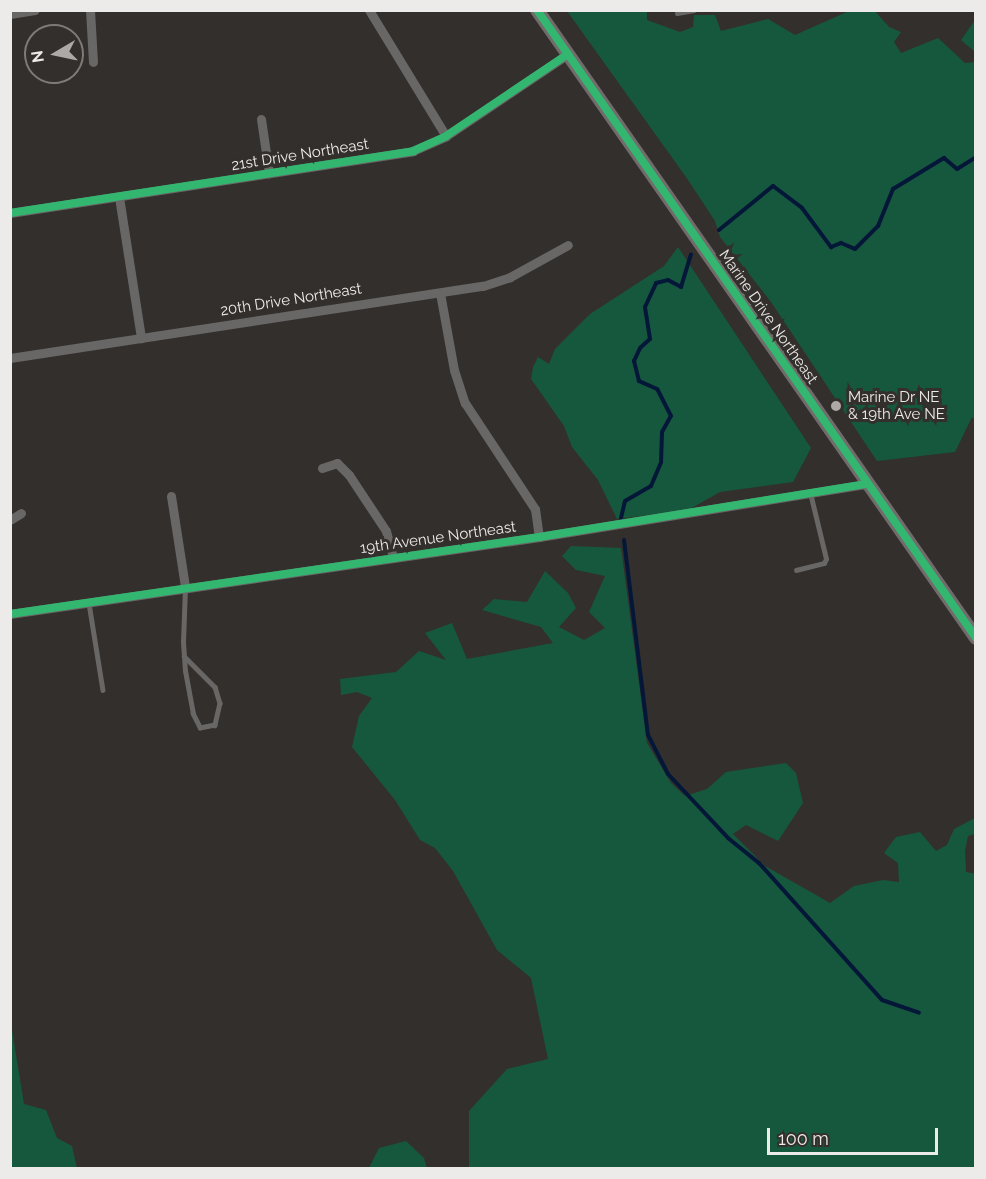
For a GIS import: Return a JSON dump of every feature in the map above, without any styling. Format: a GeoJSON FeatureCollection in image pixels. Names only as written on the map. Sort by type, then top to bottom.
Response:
{"type":"FeatureCollection","features":[{"type":"Feature","properties":{"kind":"main road","name":"Marine Drive Northeast"},"geometry":{"type":"LineString","coordinates":[[537,10],[975,638]]}},
{"type":"Feature","properties":{"kind":"street"},"geometry":{"type":"LineString","coordinates":[[10,14],[35,10]]}},
{"type":"Feature","properties":{"kind":"street"},"geometry":{"type":"LineString","coordinates":[[90,10],[93,62]]}},
{"type":"Feature","properties":{"kind":"street"},"geometry":{"type":"LineString","coordinates":[[369,10],[446,136]]}},
{"type":"Feature","properties":{"kind":"street","name":"21st Drive Northeast"},"geometry":{"type":"LineString","coordinates":[[10,213],[413,151],[446,136],[568,54]]}},
{"type":"Feature","properties":{"kind":"street"},"geometry":{"type":"LineString","coordinates":[[261,119],[268,173]]}},
{"type":"Feature","properties":{"kind":"street"},"geometry":{"type":"LineString","coordinates":[[119,197],[141,338]]}},
{"type":"Feature","properties":{"kind":"street","name":"20th Drive Northeast"},"geometry":{"type":"LineString","coordinates":[[10,358],[483,286],[510,277],[568,245]]}},
{"type":"Feature","properties":{"kind":"street"},"geometry":{"type":"LineString","coordinates":[[440,293],[454,370],[465,403],[535,510],[539,537]]}},
{"type":"Feature","properties":{"kind":"street"},"geometry":{"type":"LineString","coordinates":[[322,468],[337,463],[348,475],[386,531],[393,558]]}},
{"type":"Feature","properties":{"kind":"street","name":"19th Avenue Northeast"},"geometry":{"type":"LineString","coordinates":[[10,614],[185,586],[539,537],[867,484]]}},
{"type":"Feature","properties":{"kind":"street"},"geometry":{"type":"LineString","coordinates":[[171,496],[185,586]]}},
{"type":"Feature","properties":{"kind":"street"},"geometry":{"type":"LineString","coordinates":[[10,520],[21,513]]}},
{"type":"Feature","properties":{"kind":"lane"},"geometry":{"type":"LineString","coordinates":[[677,13],[694,10]]}},
{"type":"Feature","properties":{"kind":"lane"},"geometry":{"type":"LineString","coordinates":[[796,570],[824,563],[826,559],[810,493]]}},
{"type":"Feature","properties":{"kind":"lane"},"geometry":{"type":"LineString","coordinates":[[184,656],[215,687],[220,703],[215,725],[206,729],[200,728],[193,714],[184,656],[185,586]]}},
{"type":"Feature","properties":{"kind":"lane"},"geometry":{"type":"LineString","coordinates":[[88,601],[103,690]]}},
{"type":"Feature","properties":{"kind":"green space"},"geometry":{"type":"Polygon","coordinates":[[[567,11],[647,11],[647,20],[680,32],[693,27],[694,15],[715,15],[721,31],[768,19],[795,35],[849,11],[875,11],[889,27],[901,32],[894,42],[901,53],[938,38],[965,63],[975,62],[975,420],[972,417],[955,452],[877,461],[771,302],[720,237],[715,221],[686,177],[567,11]]]}},
{"type":"Feature","properties":{"kind":"green space"},"geometry":{"type":"Polygon","coordinates":[[[975,20],[975,52],[961,40],[975,20]]]}},
{"type":"Feature","properties":{"kind":"green space"},"geometry":{"type":"Polygon","coordinates":[[[678,247],[811,448],[793,482],[720,492],[688,510],[617,519],[598,480],[572,447],[564,426],[531,379],[533,367],[538,357],[549,364],[555,349],[590,314],[664,266],[678,247]]]}},
{"type":"Feature","properties":{"kind":"green space"},"geometry":{"type":"Polygon","coordinates":[[[571,546],[621,548],[647,743],[671,783],[685,796],[707,789],[726,772],[786,763],[796,773],[803,803],[778,841],[746,825],[733,834],[765,866],[830,903],[854,886],[883,880],[899,882],[898,863],[884,853],[896,837],[920,832],[936,851],[947,845],[954,829],[975,818],[975,834],[968,836],[965,851],[966,872],[976,874],[975,1168],[469,1168],[469,1111],[507,1069],[548,1059],[531,978],[497,950],[453,871],[435,848],[420,840],[395,800],[352,747],[359,716],[372,698],[357,692],[341,695],[340,679],[396,672],[419,651],[446,660],[425,633],[452,623],[467,659],[553,643],[541,627],[482,610],[494,599],[527,602],[545,571],[568,593],[576,608],[559,627],[584,640],[605,628],[589,612],[605,576],[576,570],[562,556],[571,546]]]}},
{"type":"Feature","properties":{"kind":"green space"},"geometry":{"type":"Polygon","coordinates":[[[10,1018],[24,1104],[46,1110],[57,1138],[72,1146],[77,1168],[11,1168],[10,1018]]]}},
{"type":"Feature","properties":{"kind":"green space"},"geometry":{"type":"Polygon","coordinates":[[[406,1141],[424,1158],[427,1168],[369,1168],[379,1148],[406,1141]]]}},
{"type":"Feature","properties":{"kind":"waterway"},"geometry":{"type":"LineString","coordinates":[[719,230],[773,186],[802,208],[831,247],[841,243],[855,249],[878,226],[893,189],[944,158],[957,169],[976,157]]}},
{"type":"Feature","properties":{"kind":"waterway"},"geometry":{"type":"LineString","coordinates":[[621,518],[625,501],[651,486],[661,462],[662,432],[671,416],[657,389],[639,381],[634,361],[640,348],[650,339],[645,307],[656,283],[668,280],[681,287],[691,255]]}},
{"type":"Feature","properties":{"kind":"waterway"},"geometry":{"type":"LineString","coordinates":[[624,540],[648,735],[668,774],[728,838],[759,863],[882,1000],[919,1013]]}},
{"type":"Feature","properties":{"kind":"cycle path"},"geometry":{"type":"LineString","coordinates":[[537,10],[976,638]]}},
{"type":"Feature","properties":{"kind":"cycle path"},"geometry":{"type":"LineString","coordinates":[[10,213],[413,151],[446,136],[568,54]]}},
{"type":"Feature","properties":{"kind":"cycle path"},"geometry":{"type":"LineString","coordinates":[[10,614],[539,537],[867,484]]}},
{"type":"Feature","properties":{"kind":"place","name":"Marine Dr NE & 19th Ave NE"},"geometry":{"type":"Point","coordinates":[836,406]}}]}
